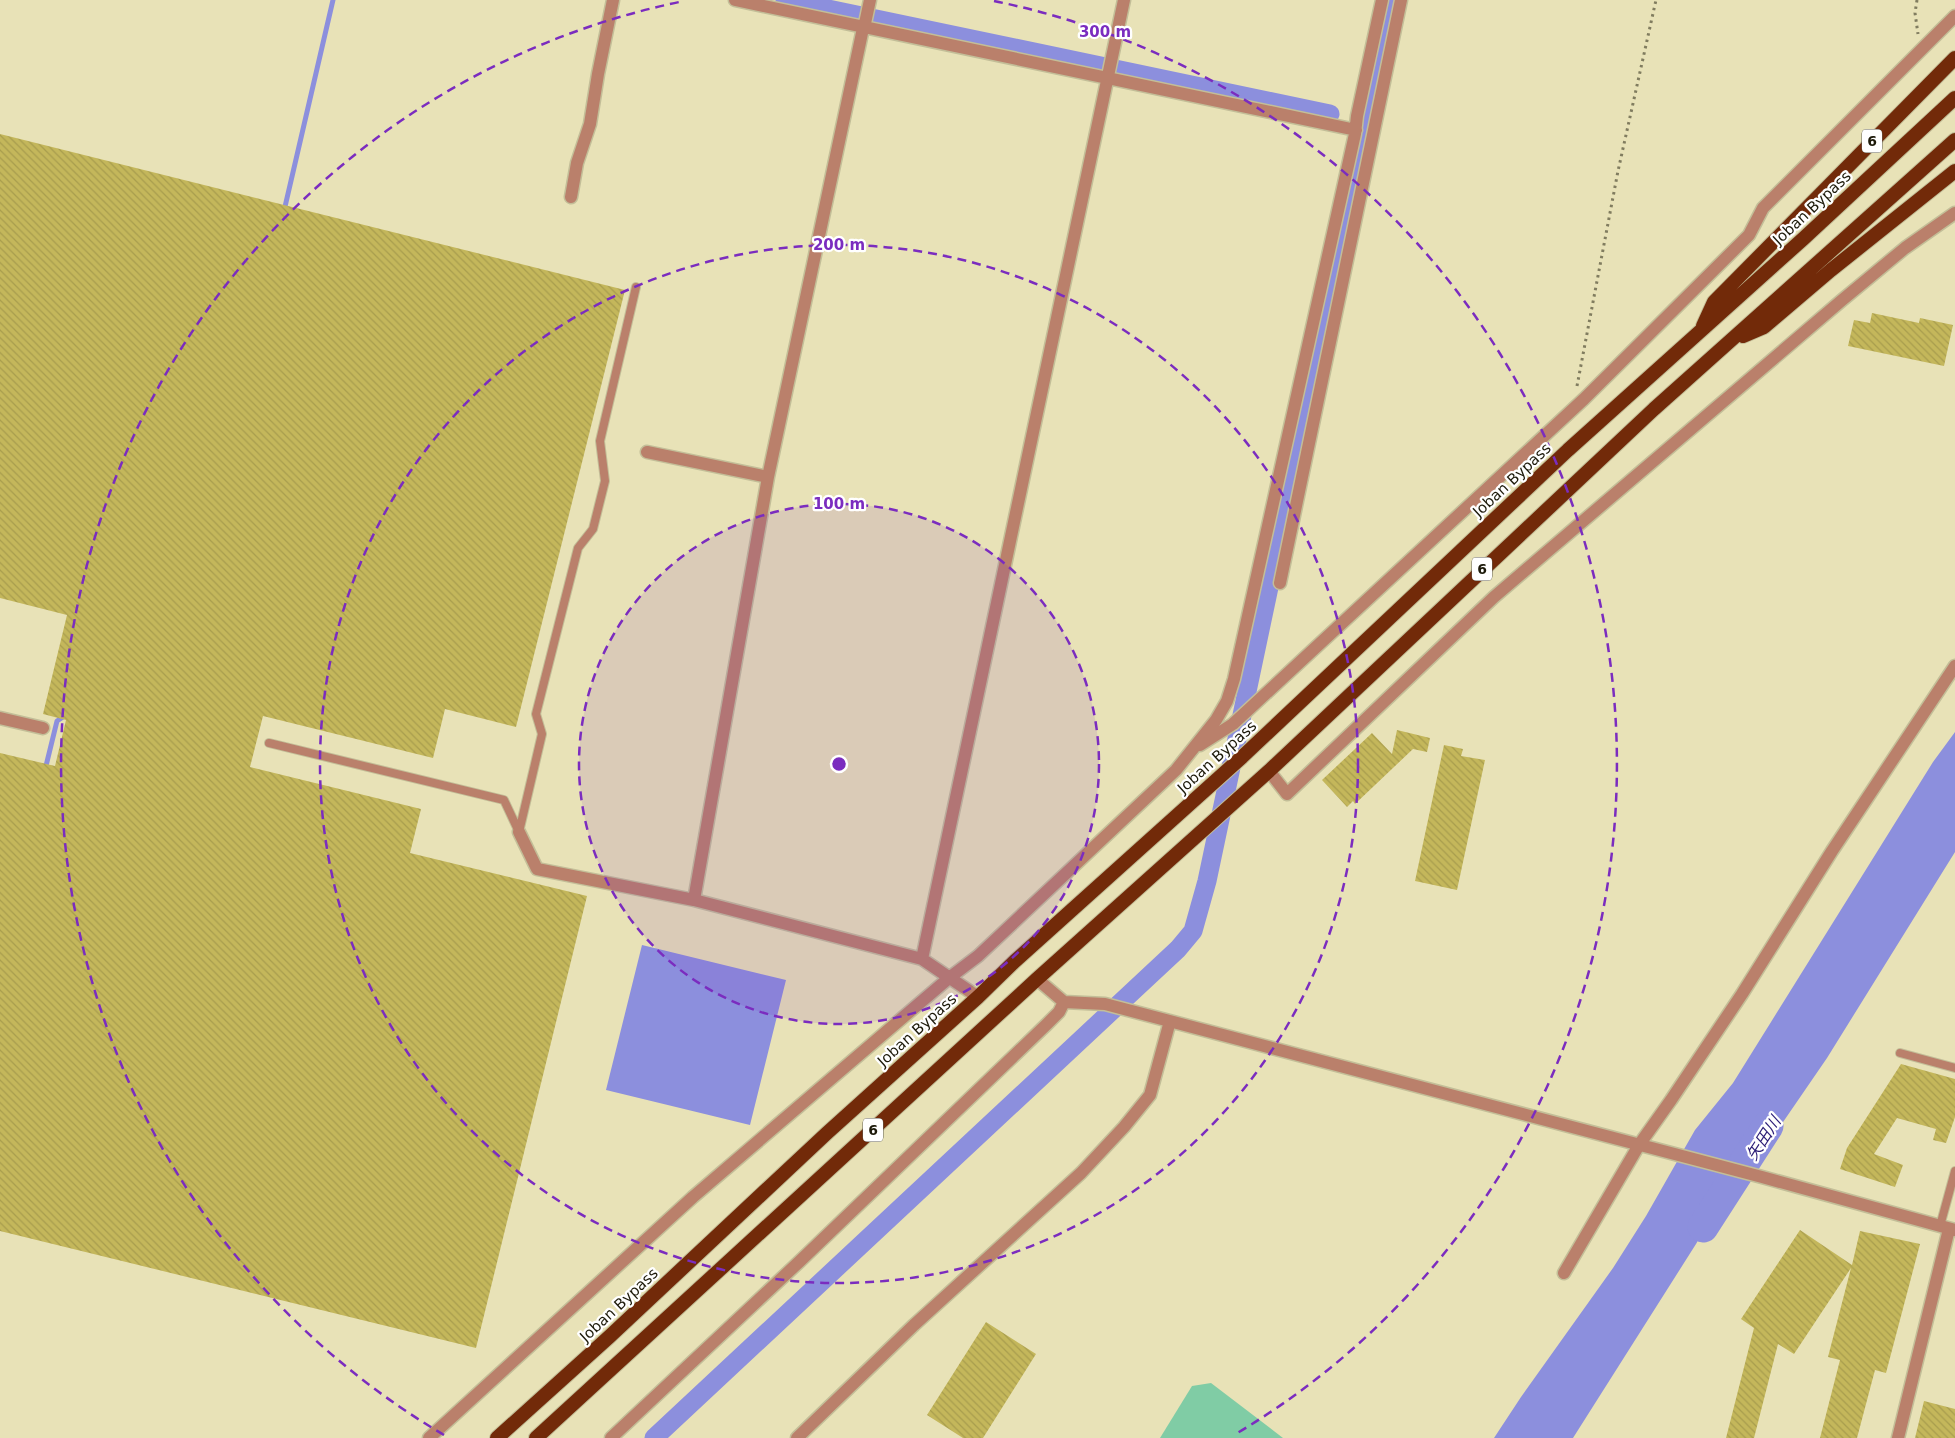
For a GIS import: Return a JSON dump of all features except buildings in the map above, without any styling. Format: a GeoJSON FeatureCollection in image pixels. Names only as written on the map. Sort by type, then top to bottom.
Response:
{"type":"FeatureCollection","features":[{"type":"Feature","properties":{"kind":"highway","name":"6"},"geometry":{"type":"LineString","coordinates":[[1701,331],[1714,302],[1955,58]]}},
{"type":"Feature","properties":{"kind":"highway","name":"Joban Bypass"},"geometry":{"type":"LineString","coordinates":[[498,1438],[827,1133],[978,997],[1015,960],[1242,757],[1568,450],[1803,239],[1955,98]]}},
{"type":"Feature","properties":{"kind":"highway","name":"6"},"geometry":{"type":"LineString","coordinates":[[1804,284],[1821,259],[1955,140]]}},
{"type":"Feature","properties":{"kind":"highway","name":"6"},"geometry":{"type":"LineString","coordinates":[[536,1438],[1037,979],[1210,822],[1270,771],[1654,409],[1733,340],[1804,284],[1831,270],[1955,171]]}},
{"type":"Feature","properties":{"kind":"street"},"geometry":{"type":"LineString","coordinates":[[571,197],[577,163],[590,124],[613,0]]}},
{"type":"Feature","properties":{"kind":"street"},"geometry":{"type":"LineString","coordinates":[[736,0],[1356,130]]}},
{"type":"Feature","properties":{"kind":"street"},"geometry":{"type":"LineString","coordinates":[[694,900],[768,477],[870,0]]}},
{"type":"Feature","properties":{"kind":"street"},"geometry":{"type":"LineString","coordinates":[[922,959],[1124,0]]}},
{"type":"Feature","properties":{"kind":"street"},"geometry":{"type":"LineString","coordinates":[[429,1438],[693,1197],[949,978],[978,956],[1176,770],[1194,749],[1223,707],[1234,679],[1356,130],[1382,0]]}},
{"type":"Feature","properties":{"kind":"street"},"geometry":{"type":"LineString","coordinates":[[1280,583],[1401,0]]}},
{"type":"Feature","properties":{"kind":"street"},"geometry":{"type":"LineString","coordinates":[[1194,749],[1233,724],[1584,399],[1749,235],[1763,208],[1955,16]]}},
{"type":"Feature","properties":{"kind":"street"},"geometry":{"type":"LineString","coordinates":[[1358,113],[1376,117]]}},
{"type":"Feature","properties":{"kind":"street"},"geometry":{"type":"LineString","coordinates":[[1270,771],[1287,794],[1494,597],[1841,301],[1905,248],[1955,213]]}},
{"type":"Feature","properties":{"kind":"street"},"geometry":{"type":"LineString","coordinates":[[647,452],[768,477]]}},
{"type":"Feature","properties":{"kind":"street"},"geometry":{"type":"LineString","coordinates":[[1564,1273],[1641,1146],[1742,994],[1832,851],[1955,666]]}},
{"type":"Feature","properties":{"kind":"street"},"geometry":{"type":"LineString","coordinates":[[0,718],[43,728]]}},
{"type":"Feature","properties":{"kind":"street"},"geometry":{"type":"LineString","coordinates":[[519,832],[537,869],[694,900],[922,959],[978,997]]}},
{"type":"Feature","properties":{"kind":"street"},"geometry":{"type":"LineString","coordinates":[[1037,979],[1064,1002],[1105,1004],[1762,1177],[1948,1228],[1898,1438]]}},
{"type":"Feature","properties":{"kind":"street"},"geometry":{"type":"LineString","coordinates":[[612,1438],[1046,1025],[1059,1012],[1064,1002]]}},
{"type":"Feature","properties":{"kind":"street"},"geometry":{"type":"LineString","coordinates":[[798,1438],[914,1324],[1081,1172],[1124,1127],[1150,1094],[1170,1021]]}},
{"type":"Feature","properties":{"kind":"lane"},"geometry":{"type":"LineString","coordinates":[[519,832],[542,734],[536,714],[578,548],[593,529],[606,481],[600,441],[636,287]]}},
{"type":"Feature","properties":{"kind":"lane"},"geometry":{"type":"LineString","coordinates":[[269,743],[504,800],[519,832]]}},
{"type":"Feature","properties":{"kind":"lane"},"geometry":{"type":"LineString","coordinates":[[1900,1053],[1955,1068]]}},
{"type":"Feature","properties":{"kind":"lane"},"geometry":{"type":"LineString","coordinates":[[1948,1228],[1955,1171]]}},
{"type":"Feature","properties":{"kind":"path"},"geometry":{"type":"LineString","coordinates":[[1584,399],[1576,384],[1618,171],[1656,0]]}},
{"type":"Feature","properties":{"kind":"path"},"geometry":{"type":"LineString","coordinates":[[1917,0],[1915,13],[1920,52]]}},
{"type":"Feature","properties":{"kind":"green space"},"geometry":{"type":"Polygon","coordinates":[[[1211,1383],[1283,1438],[1160,1438],[1192,1386],[1211,1383]]]}},
{"type":"Feature","properties":{"kind":"water"},"geometry":{"type":"Polygon","coordinates":[[[1955,732],[1955,852],[1827,1058],[1781,1125],[1739,1168],[1696,1244],[1573,1438],[1494,1438],[1613,1268],[1646,1216],[1695,1130],[1733,1083],[1933,762],[1955,732]]]}},
{"type":"Feature","properties":{"kind":"water"},"geometry":{"type":"Polygon","coordinates":[[[642,945],[786,980],[750,1125],[606,1090],[642,945]]]}},
{"type":"Feature","properties":{"kind":"waterway"},"geometry":{"type":"LineString","coordinates":[[284,211],[333,0]]}},
{"type":"Feature","properties":{"kind":"waterway"},"geometry":{"type":"LineString","coordinates":[[785,0],[1330,114]]}},
{"type":"Feature","properties":{"kind":"waterway"},"geometry":{"type":"LineString","coordinates":[[654,1438],[1178,949],[1193,931],[1207,881],[1393,0]]}},
{"type":"Feature","properties":{"kind":"waterway"},"geometry":{"type":"LineString","coordinates":[[45,770],[57,721],[66,715]]}},
{"type":"Feature","properties":{"kind":"waterway","name":"矢田川"},"geometry":{"type":"LineString","coordinates":[[1703,1227],[1768,1126]]}}]}
